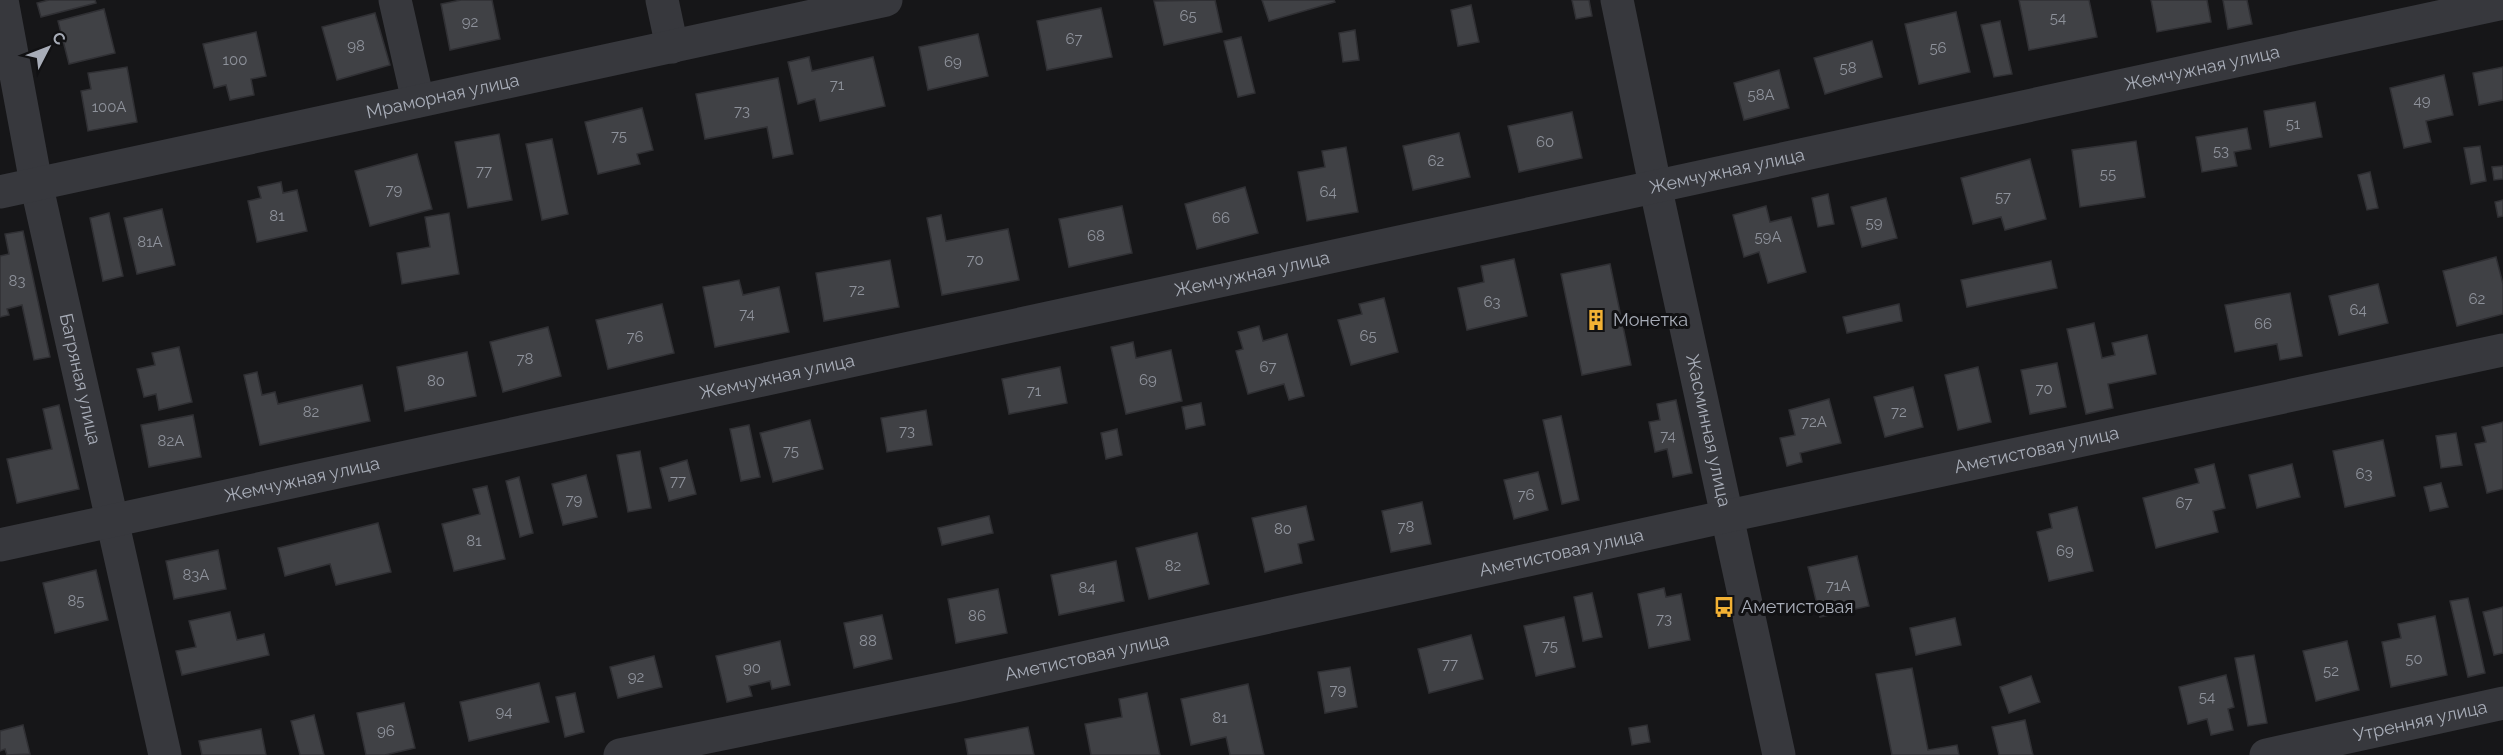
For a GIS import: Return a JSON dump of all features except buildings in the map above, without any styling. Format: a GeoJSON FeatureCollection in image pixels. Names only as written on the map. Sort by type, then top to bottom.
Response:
{"type":"FeatureCollection","features":[{"type":"Feature","properties":{"kind":"street","name":"Багряная улица"},"geometry":{"type":"LineString","coordinates":[[2,0],[36,183],[110,520],[165,755]]}},
{"type":"Feature","properties":{"kind":"street"},"geometry":{"type":"LineString","coordinates":[[395,0],[417,101]]}},
{"type":"Feature","properties":{"kind":"street"},"geometry":{"type":"LineString","coordinates":[[662,0],[672,47]]}},
{"type":"Feature","properties":{"kind":"street","name":"Мраморная улица"},"geometry":{"type":"LineString","coordinates":[[0,192],[886,0]]}},
{"type":"Feature","properties":{"kind":"street","name":"Жасминная улица"},"geometry":{"type":"LineString","coordinates":[[1617,0],[1779,755]]}},
{"type":"Feature","properties":{"kind":"street","name":"Жемчужная улица"},"geometry":{"type":"LineString","coordinates":[[0,544],[2503,3]]}},
{"type":"Feature","properties":{"kind":"street","name":"Аметистовая улица"},"geometry":{"type":"LineString","coordinates":[[621,755],[955,686],[1728,516],[2503,350]]}},
{"type":"Feature","properties":{"kind":"street","name":"Утренняя улица"},"geometry":{"type":"LineString","coordinates":[[2266,755],[2503,704]]}},
{"type":"Feature","properties":{"kind":"place","name":"Монетка"},"geometry":{"type":"Point","coordinates":[1596,320]}},
{"type":"Feature","properties":{"kind":"place","name":"Аметистовая"},"geometry":{"type":"Point","coordinates":[1724,607]}}]}
